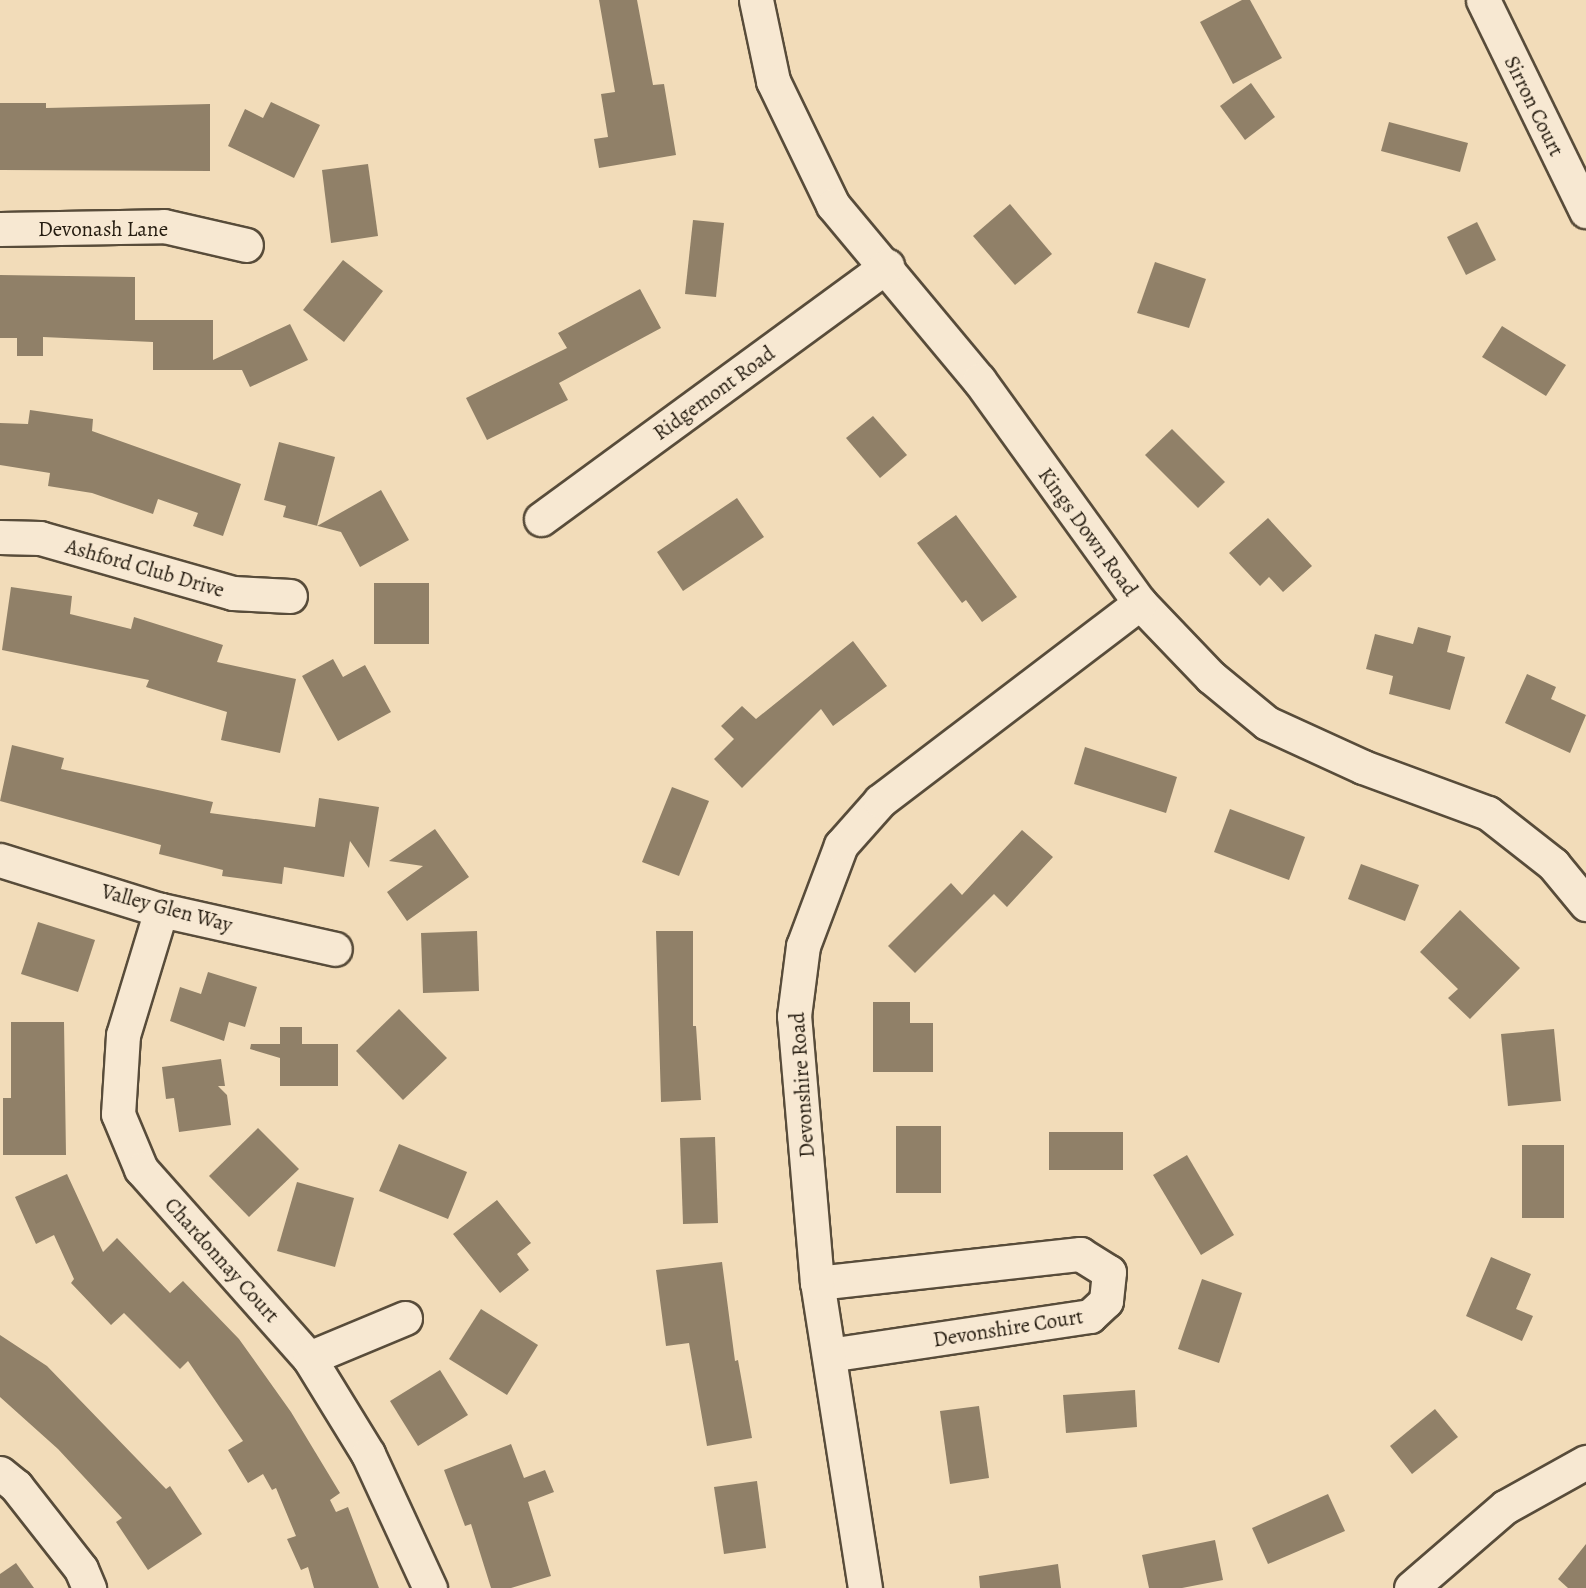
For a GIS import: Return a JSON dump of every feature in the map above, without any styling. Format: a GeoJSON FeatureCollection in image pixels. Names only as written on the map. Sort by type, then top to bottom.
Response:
{"type":"FeatureCollection","features":[{"type":"Feature","properties":{"kind":"street","name":"Kings Down Road"},"geometry":{"type":"LineString","coordinates":[[756,0],[773,81],[833,205],[887,266],[979,380],[1140,603],[1211,677],[1267,723],[1363,767],[1489,813],[1553,864],[1586,904]]}},
{"type":"Feature","properties":{"kind":"street","name":"Sirron Court"},"geometry":{"type":"LineString","coordinates":[[1483,0],[1586,211]]}},
{"type":"Feature","properties":{"kind":"street","name":"Devonash Lane"},"geometry":{"type":"LineString","coordinates":[[0,229],[164,226],[246,245]]}},
{"type":"Feature","properties":{"kind":"street","name":"Ridgemont Road"},"geometry":{"type":"LineString","coordinates":[[541,519],[887,266]]}},
{"type":"Feature","properties":{"kind":"street","name":"Ashford Club Drive"},"geometry":{"type":"LineString","coordinates":[[0,537],[40,538],[233,593],[290,596]]}},
{"type":"Feature","properties":{"kind":"street","name":"Devonshire Road"},"geometry":{"type":"LineString","coordinates":[[865,1588],[817,1283],[794,1016],[803,946],[841,845],[880,801],[1140,603]]}},
{"type":"Feature","properties":{"kind":"street","name":"Valley Glen Way"},"geometry":{"type":"LineString","coordinates":[[0,860],[160,910],[335,949]]}},
{"type":"Feature","properties":{"kind":"street","name":"Chardonnay Court"},"geometry":{"type":"LineString","coordinates":[[160,910],[123,1035],[118,1114],[141,1169],[309,1358],[368,1454],[430,1588]]}},
{"type":"Feature","properties":{"kind":"street","name":"Devonshire Court"},"geometry":{"type":"LineString","coordinates":[[817,1283],[1080,1254],[1109,1272],[1106,1301],[1090,1316],[829,1356]]}},
{"type":"Feature","properties":{"kind":"street"},"geometry":{"type":"LineString","coordinates":[[309,1358],[405,1318]]}},
{"type":"Feature","properties":{"kind":"street"},"geometry":{"type":"LineString","coordinates":[[1411,1588],[1505,1507],[1586,1462]]}},
{"type":"Feature","properties":{"kind":"street"},"geometry":{"type":"LineString","coordinates":[[0,1473],[16,1486],[81,1569],[89,1588]]}},
{"type":"Feature","properties":{"kind":"building"},"geometry":{"type":"Polygon","coordinates":[[[599,0],[637,0],[653,85],[664,84],[676,155],[599,168],[594,139],[608,137],[601,94],[615,92],[599,0]]]}},
{"type":"Feature","properties":{"kind":"building"},"geometry":{"type":"Polygon","coordinates":[[[1242,0],[1250,0],[1282,58],[1233,84],[1200,22],[1242,0]]]}},
{"type":"Feature","properties":{"kind":"building"},"geometry":{"type":"Polygon","coordinates":[[[1251,83],[1275,117],[1245,140],[1220,106],[1251,83]]]}},
{"type":"Feature","properties":{"kind":"building"},"geometry":{"type":"Polygon","coordinates":[[[271,102],[320,125],[294,178],[228,146],[245,109],[263,118],[271,102]]]}},
{"type":"Feature","properties":{"kind":"building"},"geometry":{"type":"Polygon","coordinates":[[[0,103],[46,103],[46,108],[210,104],[210,171],[0,170],[0,103]]]}},
{"type":"Feature","properties":{"kind":"building"},"geometry":{"type":"Polygon","coordinates":[[[1389,122],[1468,143],[1460,172],[1381,151],[1389,122]]]}},
{"type":"Feature","properties":{"kind":"building"},"geometry":{"type":"Polygon","coordinates":[[[368,164],[378,236],[331,243],[322,170],[368,164]]]}},
{"type":"Feature","properties":{"kind":"building"},"geometry":{"type":"Polygon","coordinates":[[[1010,204],[1052,254],[1015,285],[973,236],[1010,204]]]}},
{"type":"Feature","properties":{"kind":"building"},"geometry":{"type":"Polygon","coordinates":[[[693,220],[724,223],[716,297],[685,294],[693,220]]]}},
{"type":"Feature","properties":{"kind":"building"},"geometry":{"type":"Polygon","coordinates":[[[1477,222],[1496,260],[1466,275],[1447,237],[1477,222]]]}},
{"type":"Feature","properties":{"kind":"building"},"geometry":{"type":"Polygon","coordinates":[[[343,260],[383,291],[344,342],[303,310],[343,260]]]}},
{"type":"Feature","properties":{"kind":"building"},"geometry":{"type":"Polygon","coordinates":[[[1155,262],[1206,279],[1189,328],[1137,313],[1155,262]]]}},
{"type":"Feature","properties":{"kind":"building"},"geometry":{"type":"Polygon","coordinates":[[[0,275],[135,277],[135,320],[213,320],[213,360],[290,324],[308,360],[250,387],[242,370],[153,370],[153,342],[43,337],[43,356],[17,356],[17,338],[0,338],[0,275]]]}},
{"type":"Feature","properties":{"kind":"building"},"geometry":{"type":"Polygon","coordinates":[[[640,289],[661,328],[559,383],[568,400],[487,440],[466,398],[567,348],[558,333],[640,289]]]}},
{"type":"Feature","properties":{"kind":"building"},"geometry":{"type":"Polygon","coordinates":[[[1502,326],[1566,365],[1546,396],[1482,357],[1502,326]]]}},
{"type":"Feature","properties":{"kind":"building"},"geometry":{"type":"Polygon","coordinates":[[[30,410],[93,419],[92,431],[241,484],[223,536],[193,526],[198,513],[158,499],[153,514],[92,493],[48,486],[50,473],[0,465],[0,423],[28,424],[30,410]]]}},
{"type":"Feature","properties":{"kind":"building"},"geometry":{"type":"Polygon","coordinates":[[[873,416],[907,455],[880,478],[846,438],[873,416]]]}},
{"type":"Feature","properties":{"kind":"building"},"geometry":{"type":"Polygon","coordinates":[[[1172,429],[1225,482],[1198,508],[1145,455],[1172,429]]]}},
{"type":"Feature","properties":{"kind":"building"},"geometry":{"type":"Polygon","coordinates":[[[279,442],[335,457],[317,526],[283,517],[286,506],[264,500],[279,442]]]}},
{"type":"Feature","properties":{"kind":"building"},"geometry":{"type":"Polygon","coordinates":[[[381,490],[409,540],[360,567],[341,532],[317,526],[381,490]]]}},
{"type":"Feature","properties":{"kind":"building"},"geometry":{"type":"Polygon","coordinates":[[[737,498],[764,537],[683,591],[657,552],[737,498]]]}},
{"type":"Feature","properties":{"kind":"building"},"geometry":{"type":"Polygon","coordinates":[[[956,515],[1017,597],[982,622],[966,600],[962,603],[917,543],[956,515]]]}},
{"type":"Feature","properties":{"kind":"building"},"geometry":{"type":"Polygon","coordinates":[[[1268,518],[1312,566],[1283,592],[1269,577],[1260,586],[1229,553],[1268,518]]]}},
{"type":"Feature","properties":{"kind":"building"},"geometry":{"type":"Polygon","coordinates":[[[374,583],[429,583],[429,644],[374,644],[374,583]]]}},
{"type":"Feature","properties":{"kind":"building"},"geometry":{"type":"Polygon","coordinates":[[[11,587],[72,596],[70,614],[131,629],[134,617],[223,645],[217,662],[296,679],[280,753],[221,740],[227,712],[146,687],[149,680],[2,650],[11,587]]]}},
{"type":"Feature","properties":{"kind":"building"},"geometry":{"type":"Polygon","coordinates":[[[1418,627],[1451,636],[1447,652],[1465,657],[1450,710],[1389,694],[1393,676],[1366,669],[1375,634],[1413,644],[1418,627]]]}},
{"type":"Feature","properties":{"kind":"building"},"geometry":{"type":"Polygon","coordinates":[[[853,641],[887,686],[833,726],[821,709],[742,788],[714,759],[734,739],[721,726],[742,706],[756,719],[853,641]]]}},
{"type":"Feature","properties":{"kind":"building"},"geometry":{"type":"Polygon","coordinates":[[[333,659],[343,677],[365,665],[391,712],[338,741],[302,676],[333,659]]]}},
{"type":"Feature","properties":{"kind":"building"},"geometry":{"type":"Polygon","coordinates":[[[1527,674],[1556,687],[1551,699],[1586,715],[1570,753],[1505,723],[1527,674]]]}},
{"type":"Feature","properties":{"kind":"building"},"geometry":{"type":"Polygon","coordinates":[[[12,745],[64,758],[61,769],[213,802],[210,813],[315,827],[319,798],[379,807],[369,868],[350,841],[344,877],[284,867],[282,884],[222,876],[223,870],[159,854],[161,845],[0,801],[12,745]]]}},
{"type":"Feature","properties":{"kind":"building"},"geometry":{"type":"Polygon","coordinates":[[[1085,747],[1177,777],[1166,813],[1074,784],[1085,747]]]}},
{"type":"Feature","properties":{"kind":"building"},"geometry":{"type":"Polygon","coordinates":[[[672,787],[709,801],[679,876],[642,862],[672,787]]]}},
{"type":"Feature","properties":{"kind":"building"},"geometry":{"type":"Polygon","coordinates":[[[1230,809],[1305,837],[1289,880],[1214,852],[1230,809]]]}},
{"type":"Feature","properties":{"kind":"building"},"geometry":{"type":"Polygon","coordinates":[[[435,829],[469,877],[407,921],[387,892],[423,866],[389,861],[435,829]]]}},
{"type":"Feature","properties":{"kind":"building"},"geometry":{"type":"Polygon","coordinates":[[[1022,830],[1053,857],[1007,907],[994,894],[915,973],[888,946],[951,883],[962,895],[1022,830]]]}},
{"type":"Feature","properties":{"kind":"building"},"geometry":{"type":"Polygon","coordinates":[[[1361,864],[1419,885],[1405,921],[1348,899],[1361,864]]]}},
{"type":"Feature","properties":{"kind":"building"},"geometry":{"type":"Polygon","coordinates":[[[1460,910],[1520,968],[1470,1019],[1448,998],[1458,989],[1420,952],[1460,910]]]}},
{"type":"Feature","properties":{"kind":"building"},"geometry":{"type":"Polygon","coordinates":[[[38,922],[95,940],[78,992],[21,974],[38,922]]]}},
{"type":"Feature","properties":{"kind":"building"},"geometry":{"type":"Polygon","coordinates":[[[477,931],[479,991],[423,993],[421,933],[477,931]]]}},
{"type":"Feature","properties":{"kind":"building"},"geometry":{"type":"Polygon","coordinates":[[[656,931],[693,931],[693,1026],[696,1026],[701,1100],[661,1102],[656,931]]]}},
{"type":"Feature","properties":{"kind":"building"},"geometry":{"type":"Polygon","coordinates":[[[208,972],[257,987],[245,1027],[229,1022],[224,1041],[170,1021],[180,987],[201,994],[208,972]]]}},
{"type":"Feature","properties":{"kind":"building"},"geometry":{"type":"Polygon","coordinates":[[[873,1002],[910,1002],[910,1023],[933,1023],[933,1072],[873,1072],[873,1002]]]}},
{"type":"Feature","properties":{"kind":"building"},"geometry":{"type":"Polygon","coordinates":[[[399,1009],[447,1058],[403,1100],[356,1051],[399,1009]]]}},
{"type":"Feature","properties":{"kind":"building"},"geometry":{"type":"Polygon","coordinates":[[[11,1022],[64,1022],[66,1155],[3,1155],[3,1098],[11,1098],[11,1022]]]}},
{"type":"Feature","properties":{"kind":"building"},"geometry":{"type":"Polygon","coordinates":[[[280,1027],[302,1027],[302,1044],[338,1044],[338,1086],[280,1086],[280,1058],[250,1049],[251,1044],[280,1044],[280,1027]]]}},
{"type":"Feature","properties":{"kind":"building"},"geometry":{"type":"Polygon","coordinates":[[[1554,1029],[1561,1101],[1508,1106],[1501,1034],[1554,1029]]]}},
{"type":"Feature","properties":{"kind":"building"},"geometry":{"type":"Polygon","coordinates":[[[221,1059],[225,1086],[218,1086],[227,1095],[231,1125],[179,1132],[174,1098],[166,1099],[162,1067],[221,1059]]]}},
{"type":"Feature","properties":{"kind":"building"},"geometry":{"type":"Polygon","coordinates":[[[896,1126],[941,1126],[941,1193],[896,1193],[896,1126]]]}},
{"type":"Feature","properties":{"kind":"building"},"geometry":{"type":"Polygon","coordinates":[[[258,1128],[299,1169],[249,1217],[209,1176],[258,1128]]]}},
{"type":"Feature","properties":{"kind":"building"},"geometry":{"type":"Polygon","coordinates":[[[1049,1132],[1123,1132],[1123,1170],[1049,1170],[1049,1132]]]}},
{"type":"Feature","properties":{"kind":"building"},"geometry":{"type":"Polygon","coordinates":[[[715,1137],[718,1223],[683,1224],[680,1138],[715,1137]]]}},
{"type":"Feature","properties":{"kind":"building"},"geometry":{"type":"Polygon","coordinates":[[[399,1144],[467,1172],[448,1219],[379,1191],[399,1144]]]}},
{"type":"Feature","properties":{"kind":"building"},"geometry":{"type":"Polygon","coordinates":[[[1522,1145],[1564,1145],[1564,1218],[1522,1218],[1522,1145]]]}},
{"type":"Feature","properties":{"kind":"building"},"geometry":{"type":"Polygon","coordinates":[[[1187,1155],[1234,1235],[1201,1255],[1153,1175],[1187,1155]]]}},
{"type":"Feature","properties":{"kind":"building"},"geometry":{"type":"Polygon","coordinates":[[[67,1174],[103,1252],[117,1238],[170,1293],[183,1281],[239,1339],[291,1412],[340,1493],[330,1500],[336,1512],[348,1507],[379,1588],[314,1588],[308,1567],[301,1570],[287,1539],[296,1536],[276,1488],[272,1490],[263,1474],[248,1483],[228,1450],[243,1441],[188,1361],[180,1369],[124,1313],[111,1325],[71,1283],[74,1279],[54,1235],[36,1244],[15,1197],[67,1174]]]}},
{"type":"Feature","properties":{"kind":"building"},"geometry":{"type":"Polygon","coordinates":[[[297,1182],[354,1198],[335,1267],[277,1251],[297,1182]]]}},
{"type":"Feature","properties":{"kind":"building"},"geometry":{"type":"Polygon","coordinates":[[[497,1200],[531,1243],[517,1254],[529,1270],[500,1293],[453,1234],[497,1200]]]}},
{"type":"Feature","properties":{"kind":"building"},"geometry":{"type":"Polygon","coordinates":[[[1491,1257],[1531,1274],[1516,1309],[1533,1316],[1522,1341],[1466,1316],[1491,1257]]]}},
{"type":"Feature","properties":{"kind":"building"},"geometry":{"type":"Polygon","coordinates":[[[722,1262],[735,1361],[738,1360],[752,1438],[707,1446],[689,1343],[666,1346],[656,1270],[722,1262]]]}},
{"type":"Feature","properties":{"kind":"building"},"geometry":{"type":"Polygon","coordinates":[[[1202,1279],[1242,1293],[1219,1363],[1178,1349],[1202,1279]]]}},
{"type":"Feature","properties":{"kind":"building"},"geometry":{"type":"Polygon","coordinates":[[[481,1309],[538,1345],[507,1395],[449,1359],[481,1309]]]}},
{"type":"Feature","properties":{"kind":"building"},"geometry":{"type":"Polygon","coordinates":[[[0,1335],[47,1366],[166,1489],[170,1486],[202,1534],[148,1570],[116,1522],[122,1518],[58,1449],[0,1397],[0,1335]]]}},
{"type":"Feature","properties":{"kind":"building"},"geometry":{"type":"Polygon","coordinates":[[[440,1370],[468,1415],[418,1446],[390,1401],[440,1370]]]}},
{"type":"Feature","properties":{"kind":"building"},"geometry":{"type":"Polygon","coordinates":[[[1135,1390],[1137,1427],[1066,1433],[1063,1395],[1135,1390]]]}},
{"type":"Feature","properties":{"kind":"building"},"geometry":{"type":"Polygon","coordinates":[[[979,1406],[989,1478],[950,1484],[940,1411],[979,1406]]]}},
{"type":"Feature","properties":{"kind":"building"},"geometry":{"type":"Polygon","coordinates":[[[1435,1409],[1458,1437],[1412,1474],[1390,1446],[1435,1409]]]}},
{"type":"Feature","properties":{"kind":"building"},"geometry":{"type":"Polygon","coordinates":[[[511,1444],[524,1478],[545,1470],[554,1492],[528,1502],[551,1576],[511,1588],[491,1588],[471,1524],[465,1526],[444,1470],[511,1444]]]}},
{"type":"Feature","properties":{"kind":"building"},"geometry":{"type":"Polygon","coordinates":[[[757,1481],[766,1548],[724,1554],[714,1487],[757,1481]]]}},
{"type":"Feature","properties":{"kind":"building"},"geometry":{"type":"Polygon","coordinates":[[[1328,1494],[1345,1531],[1268,1564],[1252,1528],[1328,1494]]]}},
{"type":"Feature","properties":{"kind":"building"},"geometry":{"type":"Polygon","coordinates":[[[1215,1540],[1223,1580],[1182,1588],[1149,1588],[1142,1555],[1215,1540]]]}},
{"type":"Feature","properties":{"kind":"building"},"geometry":{"type":"Polygon","coordinates":[[[1586,1544],[1586,1588],[1568,1588],[1558,1579],[1586,1544]]]}},
{"type":"Feature","properties":{"kind":"building"},"geometry":{"type":"Polygon","coordinates":[[[16,1563],[34,1588],[0,1588],[0,1574],[16,1563]]]}},
{"type":"Feature","properties":{"kind":"building"},"geometry":{"type":"Polygon","coordinates":[[[1058,1564],[1061,1588],[980,1588],[979,1576],[1058,1564]]]}}]}
